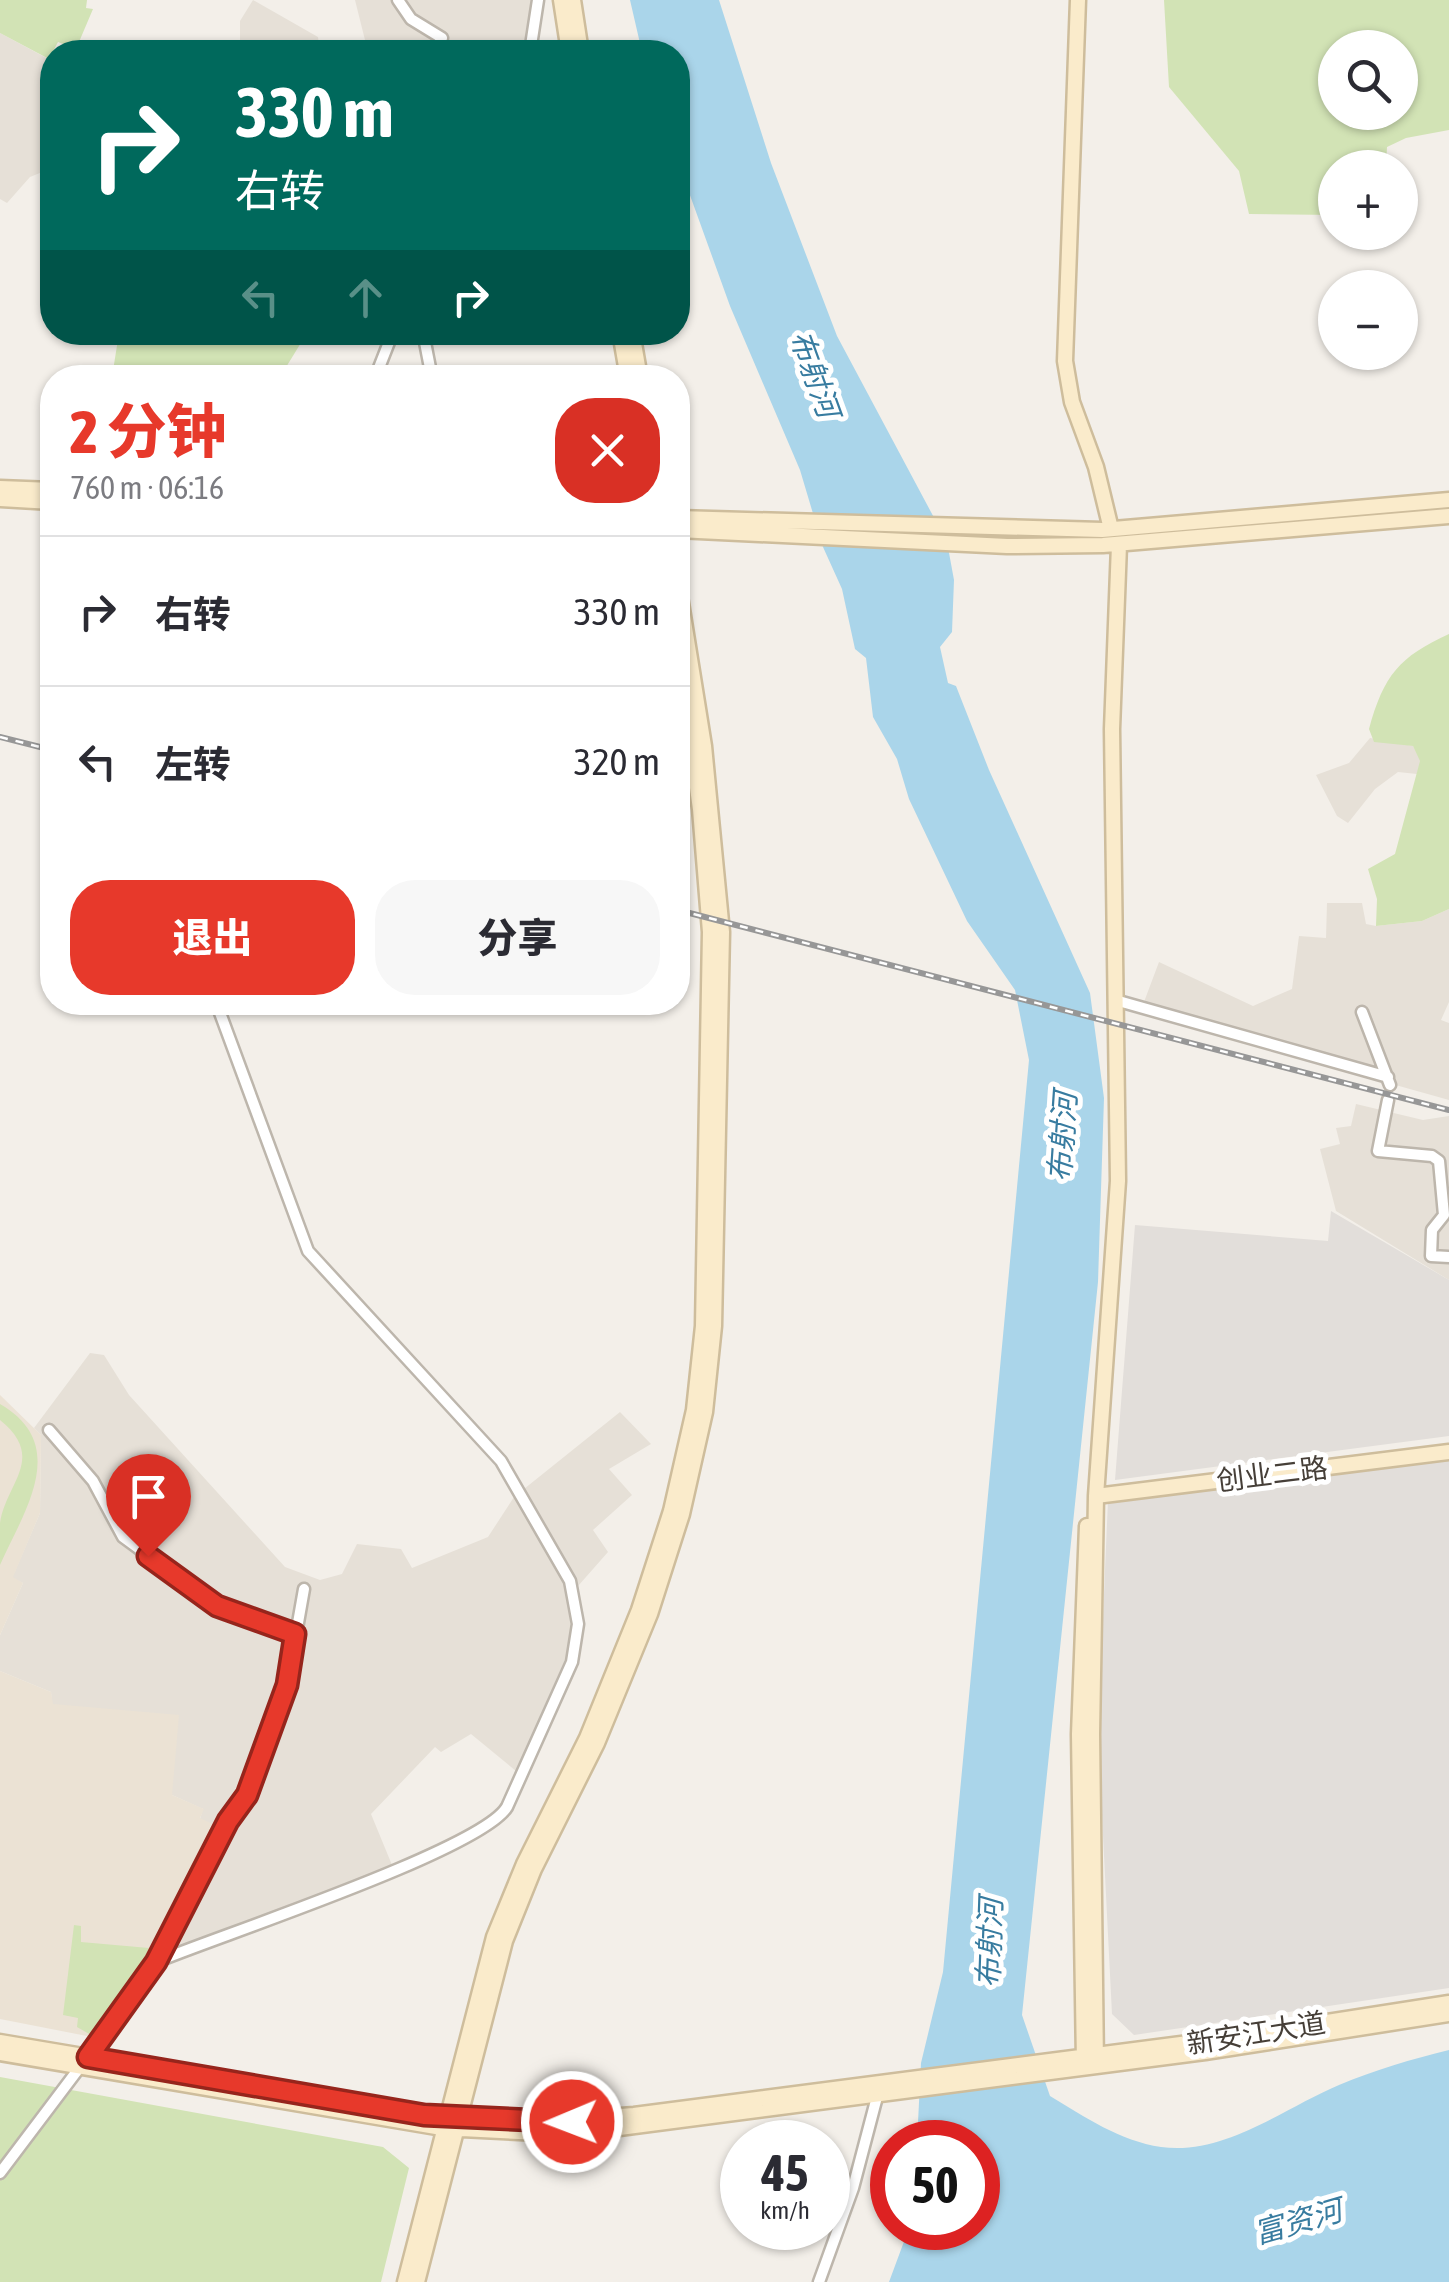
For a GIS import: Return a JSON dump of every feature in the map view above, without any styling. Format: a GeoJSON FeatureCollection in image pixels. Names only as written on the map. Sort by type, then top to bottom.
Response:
{"type":"FeatureCollection","features":[{"type":"Feature","properties":{"kind":"main road"},"geometry":{"type":"LineString","coordinates":[[561,0],[566,40]]}},
{"type":"Feature","properties":{"kind":"main road"},"geometry":{"type":"LineString","coordinates":[[573,0],[578,40]]}},
{"type":"Feature","properties":{"kind":"main road"},"geometry":{"type":"LineString","coordinates":[[1078,0],[1065,361],[1069,389],[1096,467],[1111,529]]}},
{"type":"Feature","properties":{"kind":"main road"},"geometry":{"type":"LineString","coordinates":[[0,488],[40,490]]}},
{"type":"Feature","properties":{"kind":"main road"},"geometry":{"type":"LineString","coordinates":[[0,499],[40,501]]}},
{"type":"Feature","properties":{"kind":"main road"},"geometry":{"type":"LineString","coordinates":[[974,536],[1111,529],[1449,500]]}},
{"type":"Feature","properties":{"kind":"main road"},"geometry":{"type":"LineString","coordinates":[[690,530],[790,529],[1119,544],[1449,516]]}},
{"type":"Feature","properties":{"kind":"main road"},"geometry":{"type":"LineString","coordinates":[[690,519],[790,529]]}},
{"type":"Feature","properties":{"kind":"main road"},"geometry":{"type":"LineString","coordinates":[[1090,2061],[1080,1734],[1087,1522],[1096,1496],[1117,1224],[1112,729],[1119,544]]}},
{"type":"Feature","properties":{"kind":"main road"},"geometry":{"type":"LineString","coordinates":[[404,2282],[515,1913],[598,1743],[656,1597],[682,1514],[706,1412],[714,1326],[722,932],[704,746],[690,659]]}},
{"type":"Feature","properties":{"kind":"main road"},"geometry":{"type":"LineString","coordinates":[[417,2282],[450,2123],[504,1908],[601,1706],[650,1577],[679,1477],[696,1396],[702,1326],[710,932],[690,737]]}},
{"type":"Feature","properties":{"kind":"main road","name":"创业二路"},"geometry":{"type":"LineString","coordinates":[[1096,1496],[1449,1452]]}},
{"type":"Feature","properties":{"kind":"main road","name":"新安江大道"},"geometry":{"type":"LineString","coordinates":[[1090,2061],[1449,2003]]}},
{"type":"Feature","properties":{"kind":"main road","name":"新安江大道"},"geometry":{"type":"LineString","coordinates":[[905,2084],[1449,2014]]}},
{"type":"Feature","properties":{"kind":"main road"},"geometry":{"type":"LineString","coordinates":[[0,2042],[84,2062]]}},
{"type":"Feature","properties":{"kind":"main road"},"geometry":{"type":"LineString","coordinates":[[0,2053],[84,2062],[450,2123],[540,2134],[604,2130],[878,2093],[905,2084]]}},
{"type":"Feature","properties":{"kind":"main road"},"geometry":{"type":"LineString","coordinates":[[450,2123],[603,2119],[905,2084]]}},
{"type":"Feature","properties":{"kind":"street"},"geometry":{"type":"LineString","coordinates":[[398,0],[410,18],[441,40]]}},
{"type":"Feature","properties":{"kind":"street"},"geometry":{"type":"LineString","coordinates":[[532,40],[538,0]]}},
{"type":"Feature","properties":{"kind":"street"},"geometry":{"type":"LineString","coordinates":[[1115,1000],[1389,1081],[1362,1012]]}},
{"type":"Feature","properties":{"kind":"street"},"geometry":{"type":"LineString","coordinates":[[156,1962],[386,1874],[490,1826],[507,1807],[572,1662],[578,1637],[570,1581],[501,1461],[308,1251],[221,1015]]}},
{"type":"Feature","properties":{"kind":"street"},"geometry":{"type":"LineString","coordinates":[[1388,1100],[1378,1151],[1432,1156],[1439,1161],[1444,1215],[1432,1230],[1431,1256],[1449,1257]]}},
{"type":"Feature","properties":{"kind":"street"},"geometry":{"type":"LineString","coordinates":[[49,1430],[93,1481],[123,1537],[217,1606],[295,1634]]}},
{"type":"Feature","properties":{"kind":"street"},"geometry":{"type":"LineString","coordinates":[[0,2173],[156,1962],[252,1782],[287,1685],[304,1589]]}},
{"type":"Feature","properties":{"kind":"street"},"geometry":{"type":"LineString","coordinates":[[820,2282],[853,2188],[878,2093]]}},
{"type":"Feature","properties":{"kind":"shaded area"},"geometry":{"type":"Polygon","coordinates":[[[253,0],[318,40],[240,40],[240,21],[253,0]]]}},
{"type":"Feature","properties":{"kind":"shaded area"},"geometry":{"type":"Polygon","coordinates":[[[355,0],[543,0],[536,40],[365,40],[355,0]]]}},
{"type":"Feature","properties":{"kind":"shaded area"},"geometry":{"type":"Polygon","coordinates":[[[0,33],[40,55],[40,173],[30,177],[7,203],[0,199],[0,33]]]}},
{"type":"Feature","properties":{"kind":"shaded area"},"geometry":{"type":"Polygon","coordinates":[[[1370,738],[1413,746],[1421,761],[1417,774],[1398,772],[1375,789],[1348,823],[1337,816],[1316,775],[1349,763],[1370,738]]]}},
{"type":"Feature","properties":{"kind":"shaded area"},"geometry":{"type":"Polygon","coordinates":[[[1327,903],[1362,903],[1366,924],[1376,926],[1422,921],[1449,909],[1449,1002],[1441,1020],[1449,1023],[1449,1100],[1264,1048],[1263,1037],[1144,1002],[1159,962],[1253,1006],[1292,989],[1299,936],[1326,938],[1327,903]]]}},
{"type":"Feature","properties":{"kind":"shaded area"},"geometry":{"type":"Polygon","coordinates":[[[1356,1104],[1423,1120],[1449,1116],[1449,1280],[1336,1211],[1320,1149],[1340,1144],[1336,1128],[1351,1126],[1356,1104]]]}},
{"type":"Feature","properties":{"kind":"shaded area"},"geometry":{"type":"Polygon","coordinates":[[[1331,1211],[1449,1280],[1449,1436],[1115,1480],[1135,1225],[1328,1241],[1331,1211]]]}},
{"type":"Feature","properties":{"kind":"shaded area"},"geometry":{"type":"Polygon","coordinates":[[[90,1353],[104,1355],[129,1395],[285,1567],[320,1580],[342,1574],[357,1544],[401,1549],[412,1568],[488,1537],[514,1497],[620,1412],[651,1444],[609,1469],[632,1495],[593,1530],[608,1552],[571,1594],[575,1618],[571,1646],[516,1771],[471,1734],[441,1752],[435,1747],[371,1814],[392,1865],[177,1950],[163,1941],[203,1809],[172,1795],[52,1704],[51,1692],[0,1671],[0,1635],[23,1583],[12,1578],[40,1513],[41,1435],[34,1428],[90,1353]]]}},
{"type":"Feature","properties":{"kind":"shaded area"},"geometry":{"type":"Polygon","coordinates":[[[0,1395],[41,1435],[40,1513],[13,1577],[23,1583],[0,1635],[0,1395]]]}},
{"type":"Feature","properties":{"kind":"shaded area"},"geometry":{"type":"Polygon","coordinates":[[[1449,1458],[1449,1988],[1134,2035],[1112,2014],[1098,1736],[1108,1500],[1449,1458]]]}},
{"type":"Feature","properties":{"kind":"shaded area"},"geometry":{"type":"Polygon","coordinates":[[[0,1671],[51,1692],[53,1704],[179,1715],[172,1795],[204,1809],[200,1818],[221,1828],[163,1941],[92,2037],[0,2019],[0,1671]]]}},
{"type":"Feature","properties":{"kind":"green space"},"geometry":{"type":"Polygon","coordinates":[[[0,0],[87,0],[86,8],[93,9],[80,40],[40,40],[40,54],[0,33],[0,0]]]}},
{"type":"Feature","properties":{"kind":"green space"},"geometry":{"type":"Polygon","coordinates":[[[1164,0],[1449,0],[1449,130],[1406,138],[1387,150],[1318,150],[1318,215],[1249,214],[1239,171],[1169,87],[1164,0]]]}},
{"type":"Feature","properties":{"kind":"green space"},"geometry":{"type":"Polygon","coordinates":[[[117,345],[300,345],[287,365],[114,365],[117,345]]]}},
{"type":"Feature","properties":{"kind":"green space"},"geometry":{"type":"Polygon","coordinates":[[[1449,634],[1449,909],[1422,921],[1376,926],[1377,899],[1368,869],[1395,854],[1420,761],[1413,746],[1374,742],[1369,729],[1381,695],[1396,670],[1418,651],[1449,634]]]}},
{"type":"Feature","properties":{"kind":"green space"},"geometry":{"type":"Polygon","coordinates":[[[0,1404],[21,1420],[33,1439],[38,1459],[29,1501],[0,1565],[0,1523],[22,1459],[21,1446],[0,1420],[0,1404]]]}},
{"type":"Feature","properties":{"kind":"green space"},"geometry":{"type":"Polygon","coordinates":[[[74,1925],[81,1926],[81,1942],[149,1948],[135,1980],[98,2032],[91,2035],[77,2027],[78,2018],[63,2015],[74,1925]]]}},
{"type":"Feature","properties":{"kind":"green space"},"geometry":{"type":"Polygon","coordinates":[[[0,2077],[383,2147],[409,2168],[381,2282],[0,2282],[0,2077]]]}},
{"type":"Feature","properties":{"kind":"water"},"geometry":{"type":"Polygon","coordinates":[[[630,0],[719,0],[771,163],[837,336],[947,542],[954,580],[952,632],[940,647],[948,683],[956,686],[989,770],[1090,993],[1104,1098],[1098,1282],[1022,2015],[1050,2096],[1103,2127],[1161,2147],[1184,2148],[1231,2137],[1353,2080],[1449,2050],[1449,2282],[889,2282],[901,2250],[1000,2250],[1000,2120],[918,2120],[921,2063],[943,1972],[1029,1060],[1015,990],[967,921],[909,799],[897,759],[873,717],[866,658],[855,649],[842,589],[823,547],[800,470],[730,306],[690,195],[690,40],[639,40],[630,0]]]}},
{"type":"Feature","properties":{"kind":"railway"},"geometry":{"type":"LineString","coordinates":[[0,737],[40,747]]}},
{"type":"Feature","properties":{"kind":"railway"},"geometry":{"type":"LineString","coordinates":[[690,913],[1449,1110]]}},
{"type":"Feature","properties":{"kind":"route"},"geometry":{"type":"LineString","coordinates":[[148,1556],[217,1606],[295,1634],[287,1685],[247,1795],[228,1821],[156,1962],[88,2057],[424,2115],[572,2122]]}},
{"type":"Feature","properties":{"kind":"water label","name":"布射河"},"geometry":{"type":"Point","coordinates":[814,374]}},
{"type":"Feature","properties":{"kind":"water label","name":"布射河"},"geometry":{"type":"Point","coordinates":[1063,1137]}},
{"type":"Feature","properties":{"kind":"water label","name":"布射河"},"geometry":{"type":"Point","coordinates":[990,1943]}},
{"type":"Feature","properties":{"kind":"water label","name":"富资河"},"geometry":{"type":"Point","coordinates":[1298,2222]}}]}
